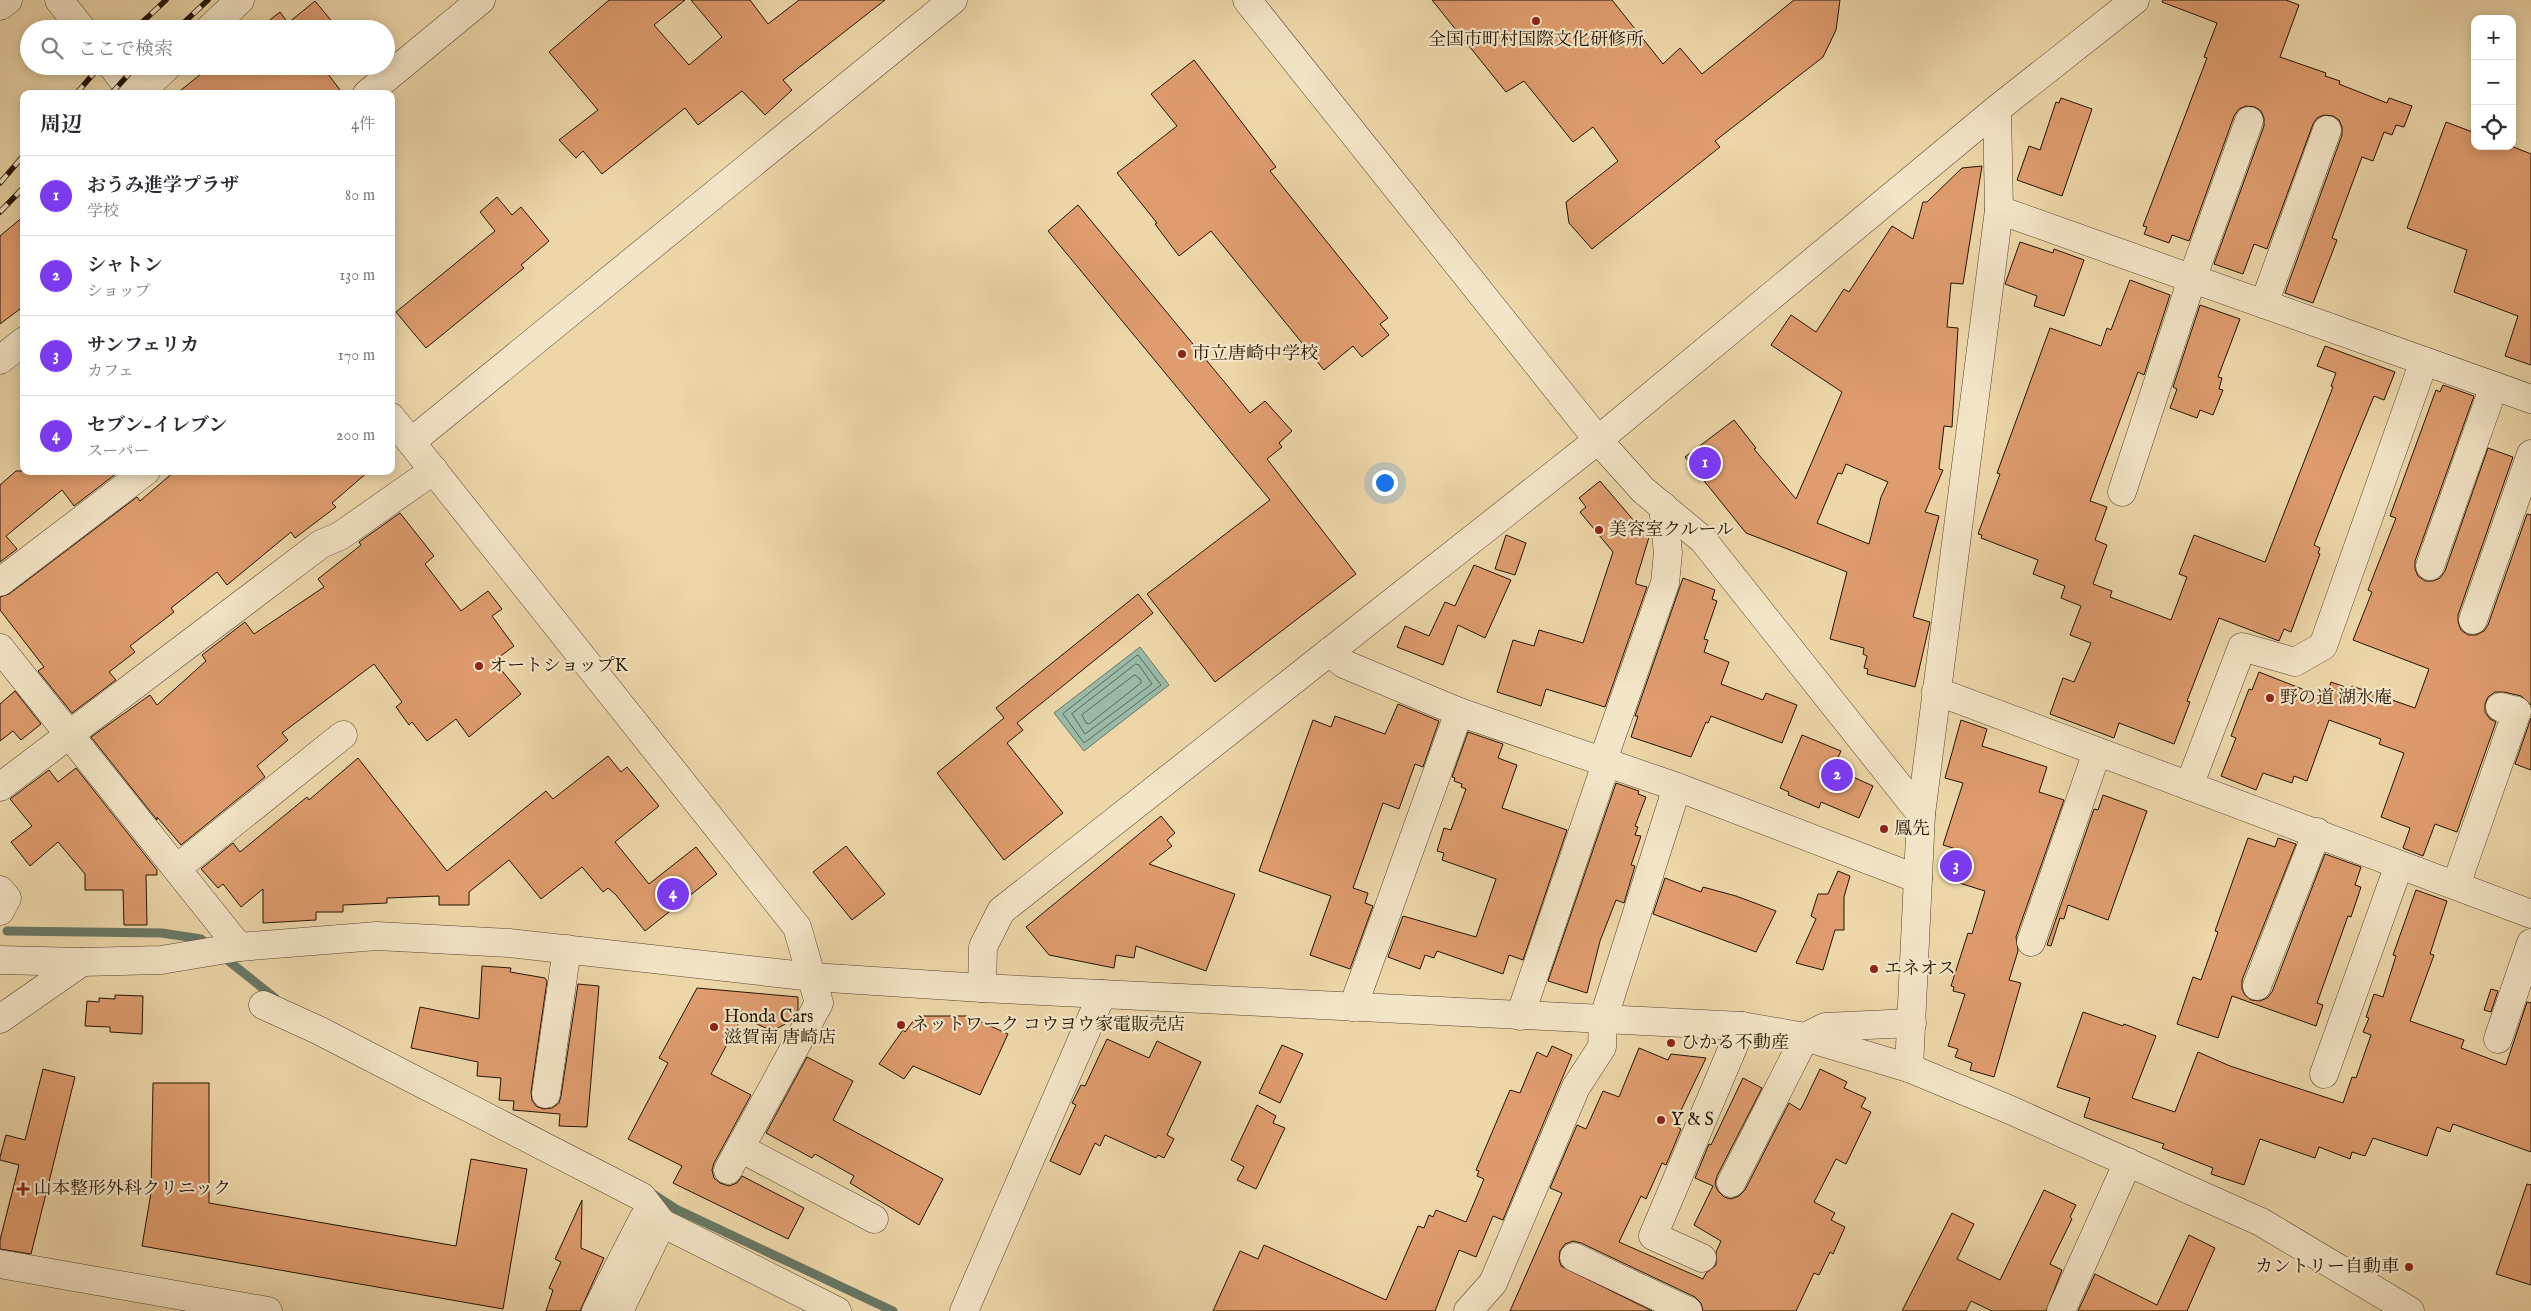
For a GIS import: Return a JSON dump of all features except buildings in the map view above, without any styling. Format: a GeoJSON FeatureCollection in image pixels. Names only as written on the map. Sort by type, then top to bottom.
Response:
{"type":"FeatureCollection","features":[{"type":"Feature","properties":{"kind":"street"},"geometry":{"type":"LineString","coordinates":[[0,6],[8,0]]}},
{"type":"Feature","properties":{"kind":"street"},"geometry":{"type":"LineString","coordinates":[[59,0],[75,20]]}},
{"type":"Feature","properties":{"kind":"street"},"geometry":{"type":"LineString","coordinates":[[218,20],[240,0]]}},
{"type":"Feature","properties":{"kind":"street"},"geometry":{"type":"LineString","coordinates":[[395,71],[482,0]]}},
{"type":"Feature","properties":{"kind":"street"},"geometry":{"type":"LineString","coordinates":[[411,442],[953,0]]}},
{"type":"Feature","properties":{"kind":"street"},"geometry":{"type":"LineString","coordinates":[[1247,0],[1598,440],[1643,490],[1703,540],[1922,814]]}},
{"type":"Feature","properties":{"kind":"street"},"geometry":{"type":"LineString","coordinates":[[982,988],[984,947],[1001,911],[1598,440],[1997,110],[2135,0]]}},
{"type":"Feature","properties":{"kind":"street"},"geometry":{"type":"LineString","coordinates":[[120,75],[133,90]]}},
{"type":"Feature","properties":{"kind":"street"},"geometry":{"type":"LineString","coordinates":[[141,90],[158,75]]}},
{"type":"Feature","properties":{"kind":"street"},"geometry":{"type":"LineString","coordinates":[[372,90],[390,75]]}},
{"type":"Feature","properties":{"kind":"street"},"geometry":{"type":"LineString","coordinates":[[1909,1068],[1922,814],[1936,691],[1999,210],[1997,110]]}},
{"type":"Feature","properties":{"kind":"street"},"geometry":{"type":"LineString","coordinates":[[2122,492],[2192,279],[2249,122]]}},
{"type":"Feature","properties":{"kind":"street"},"geometry":{"type":"LineString","coordinates":[[2264,304],[2327,130]]}},
{"type":"Feature","properties":{"kind":"street"},"geometry":{"type":"LineString","coordinates":[[1999,210],[2531,399]]}},
{"type":"Feature","properties":{"kind":"street"},"geometry":{"type":"LineString","coordinates":[[0,360],[20,344]]}},
{"type":"Feature","properties":{"kind":"street"},"geometry":{"type":"LineString","coordinates":[[2189,786],[2242,647],[2295,662],[2323,646],[2424,361]]}},
{"type":"Feature","properties":{"kind":"street"},"geometry":{"type":"LineString","coordinates":[[2430,566],[2494,386]]}},
{"type":"Feature","properties":{"kind":"street"},"geometry":{"type":"LineString","coordinates":[[395,422],[797,927],[819,1003],[734,1159],[874,1219]]}},
{"type":"Feature","properties":{"kind":"street"},"geometry":{"type":"LineString","coordinates":[[2472,620],[2531,454]]}},
{"type":"Feature","properties":{"kind":"street"},"geometry":{"type":"LineString","coordinates":[[0,787],[321,544],[340,536],[434,470]]}},
{"type":"Feature","properties":{"kind":"street"},"geometry":{"type":"LineString","coordinates":[[0,582],[138,475]]}},
{"type":"Feature","properties":{"kind":"street"},"geometry":{"type":"LineString","coordinates":[[1520,1016],[1665,583],[1668,553],[1663,506]]}},
{"type":"Feature","properties":{"kind":"street"},"geometry":{"type":"LineString","coordinates":[[0,648],[238,947]]}},
{"type":"Feature","properties":{"kind":"street"},"geometry":{"type":"LineString","coordinates":[[1329,652],[1344,664],[1459,712],[1604,764],[1677,787],[1918,879]]}},
{"type":"Feature","properties":{"kind":"street"},"geometry":{"type":"LineString","coordinates":[[1936,691],[2317,832],[2531,914]]}},
{"type":"Feature","properties":{"kind":"street"},"geometry":{"type":"LineString","coordinates":[[2456,885],[2517,711],[2500,706]]}},
{"type":"Feature","properties":{"kind":"street"},"geometry":{"type":"LineString","coordinates":[[1352,1007],[1459,712]]}},
{"type":"Feature","properties":{"kind":"street"},"geometry":{"type":"LineString","coordinates":[[177,868],[344,735]]}},
{"type":"Feature","properties":{"kind":"street"},"geometry":{"type":"LineString","coordinates":[[2031,942],[2097,752]]}},
{"type":"Feature","properties":{"kind":"street"},"geometry":{"type":"LineString","coordinates":[[1468,1311],[1493,1283],[1576,1087],[1602,1047],[1603,1020],[1677,787]]}},
{"type":"Feature","properties":{"kind":"street"},"geometry":{"type":"LineString","coordinates":[[2257,986],[2317,832]]}},
{"type":"Feature","properties":{"kind":"street"},"geometry":{"type":"LineString","coordinates":[[2324,1074],[2399,865]]}},
{"type":"Feature","properties":{"kind":"street"},"geometry":{"type":"LineString","coordinates":[[0,960],[82,962],[161,960],[238,947],[377,936],[509,943],[813,977],[982,988],[1742,1026],[1805,1037],[1909,1068],[2128,1162],[2261,1222],[2410,1311]]}},
{"type":"Feature","properties":{"kind":"street"},"geometry":{"type":"LineString","coordinates":[[2498,1039],[2531,944]]}},
{"type":"Feature","properties":{"kind":"street"},"geometry":{"type":"LineString","coordinates":[[546,1094],[566,949]]}},
{"type":"Feature","properties":{"kind":"street"},"geometry":{"type":"LineString","coordinates":[[0,1018],[82,962]]}},
{"type":"Feature","properties":{"kind":"street"},"geometry":{"type":"LineString","coordinates":[[964,1311],[1102,994]]}},
{"type":"Feature","properties":{"kind":"street"},"geometry":{"type":"LineString","coordinates":[[262,1005],[318,1030],[642,1197],[656,1215],[837,1311]]}},
{"type":"Feature","properties":{"kind":"street"},"geometry":{"type":"LineString","coordinates":[[1731,1182],[1805,1037],[1825,1027],[1912,1023]]}},
{"type":"Feature","properties":{"kind":"street"},"geometry":{"type":"LineString","coordinates":[[1702,1258],[1653,1236],[1742,1026]]}},
{"type":"Feature","properties":{"kind":"street"},"geometry":{"type":"LineString","coordinates":[[2061,1311],[2128,1162]]}},
{"type":"Feature","properties":{"kind":"street"},"geometry":{"type":"LineString","coordinates":[[596,1311],[656,1215]]}},
{"type":"Feature","properties":{"kind":"street"},"geometry":{"type":"LineString","coordinates":[[619,1311],[656,1215]]}},
{"type":"Feature","properties":{"kind":"street"},"geometry":{"type":"LineString","coordinates":[[1574,1257],[1688,1311]]}},
{"type":"Feature","properties":{"kind":"street"},"geometry":{"type":"LineString","coordinates":[[0,1264],[268,1311]]}},
{"type":"Feature","properties":{"kind":"water"},"geometry":{"type":"Polygon","coordinates":[[[1140,647],[1169,685],[1084,751],[1054,713],[1140,647]]]}},
{"type":"Feature","properties":{"kind":"waterway"},"geometry":{"type":"LineString","coordinates":[[7,931],[162,933],[201,939],[211,947]]}},
{"type":"Feature","properties":{"kind":"waterway"},"geometry":{"type":"LineString","coordinates":[[221,955],[275,998]]}},
{"type":"Feature","properties":{"kind":"waterway"},"geometry":{"type":"LineString","coordinates":[[653,1194],[676,1209],[893,1311]]}},
{"type":"Feature","properties":{"kind":"railway"},"geometry":{"type":"LineString","coordinates":[[145,20],[166,0]]}},
{"type":"Feature","properties":{"kind":"railway"},"geometry":{"type":"LineString","coordinates":[[187,20],[208,0]]}},
{"type":"Feature","properties":{"kind":"railway"},"geometry":{"type":"LineString","coordinates":[[79,90],[92,75]]}},
{"type":"Feature","properties":{"kind":"railway"},"geometry":{"type":"LineString","coordinates":[[115,90],[128,75]]}},
{"type":"Feature","properties":{"kind":"railway"},"geometry":{"type":"LineString","coordinates":[[0,183],[20,160]]}},
{"type":"Feature","properties":{"kind":"railway"},"geometry":{"type":"LineString","coordinates":[[0,212],[20,191]]}},
{"type":"Feature","properties":{"kind":"place","name":"全国市町村国際文化研修所"},"geometry":{"type":"Point","coordinates":[1536,21]}},
{"type":"Feature","properties":{"kind":"place","name":"市立唐崎中学校"},"geometry":{"type":"Point","coordinates":[1182,354]}},
{"type":"Feature","properties":{"kind":"place","name":"おうみ進学プラザ"},"geometry":{"type":"Point","coordinates":[1705,463]}},
{"type":"Feature","properties":{"kind":"place","name":"美容室クルール"},"geometry":{"type":"Point","coordinates":[1599,530]}},
{"type":"Feature","properties":{"kind":"place","name":"オートショップK"},"geometry":{"type":"Point","coordinates":[479,666]}},
{"type":"Feature","properties":{"kind":"place","name":"野の道 湖水庵"},"geometry":{"type":"Point","coordinates":[2270,698]}},
{"type":"Feature","properties":{"kind":"place","name":"シャトン"},"geometry":{"type":"Point","coordinates":[1837,775]}},
{"type":"Feature","properties":{"kind":"place","name":"鳳先"},"geometry":{"type":"Point","coordinates":[1884,829]}},
{"type":"Feature","properties":{"kind":"place","name":"サンフェリカ"},"geometry":{"type":"Point","coordinates":[1956,866]}},
{"type":"Feature","properties":{"kind":"place","name":"セブン-イレブン"},"geometry":{"type":"Point","coordinates":[673,894]}},
{"type":"Feature","properties":{"kind":"place","name":"エネオス"},"geometry":{"type":"Point","coordinates":[1874,969]}},
{"type":"Feature","properties":{"kind":"place","name":"ネットワーク コウヨウ家電販売店"},"geometry":{"type":"Point","coordinates":[901,1025]}},
{"type":"Feature","properties":{"kind":"place","name":"Honda Cars 滋賀南 唐崎店"},"geometry":{"type":"Point","coordinates":[714,1027]}},
{"type":"Feature","properties":{"kind":"place","name":"ひかる不動産"},"geometry":{"type":"Point","coordinates":[1671,1043]}},
{"type":"Feature","properties":{"kind":"place","name":"Y & S"},"geometry":{"type":"Point","coordinates":[1661,1120]}},
{"type":"Feature","properties":{"kind":"place","name":"山本整形外科クリニック"},"geometry":{"type":"Point","coordinates":[23,1189]}},
{"type":"Feature","properties":{"kind":"place","name":"カントリー自動車"},"geometry":{"type":"Point","coordinates":[2409,1267]}}]}
